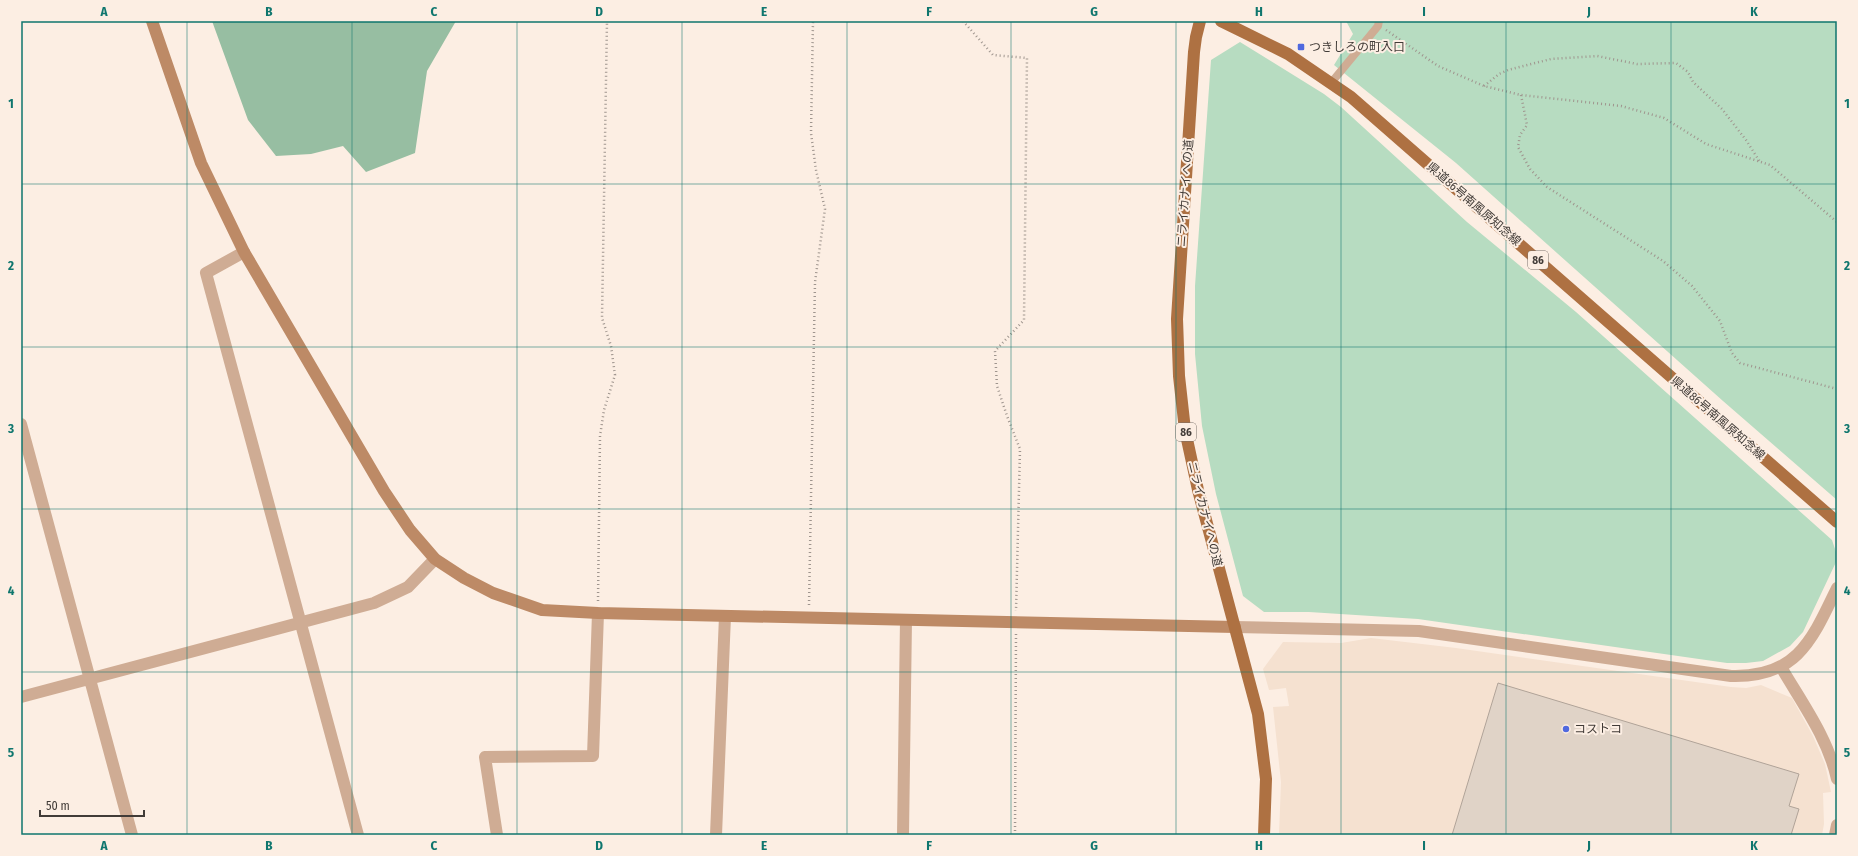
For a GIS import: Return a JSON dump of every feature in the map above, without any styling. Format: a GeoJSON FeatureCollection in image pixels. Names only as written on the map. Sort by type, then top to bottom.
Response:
{"type":"FeatureCollection","features":[{"type":"Feature","properties":{"kind":"main road","name":"ニライカナイへの道"},"geometry":{"type":"LineString","coordinates":[[1200,21],[1194,52],[1177,319],[1179,376],[1185,430],[1198,490],[1258,714],[1266,779],[1264,835]]}},
{"type":"Feature","properties":{"kind":"main road","name":"県道86号南風原知念線"},"geometry":{"type":"LineString","coordinates":[[1221,21],[1288,54],[1351,97],[1837,522]]}},
{"type":"Feature","properties":{"kind":"street"},"geometry":{"type":"LineString","coordinates":[[152,21],[201,163],[244,252],[384,491],[410,530],[435,559],[464,578],[493,593],[535,608],[542,610],[598,613],[1419,631],[1730,676],[1746,677],[1762,674],[1781,667],[1792,660],[1805,647],[1816,632],[1837,588]]}},
{"type":"Feature","properties":{"kind":"street"},"geometry":{"type":"LineString","coordinates":[[244,252],[206,273],[358,835]]}},
{"type":"Feature","properties":{"kind":"street"},"geometry":{"type":"LineString","coordinates":[[21,424],[132,835]]}},
{"type":"Feature","properties":{"kind":"street"},"geometry":{"type":"LineString","coordinates":[[21,697],[381,600],[408,587],[435,559]]}},
{"type":"Feature","properties":{"kind":"street"},"geometry":{"type":"LineString","coordinates":[[497,835],[485,756],[593,756],[598,613]]}},
{"type":"Feature","properties":{"kind":"street"},"geometry":{"type":"LineString","coordinates":[[716,835],[725,616]]}},
{"type":"Feature","properties":{"kind":"street"},"geometry":{"type":"LineString","coordinates":[[904,835],[906,620]]}},
{"type":"Feature","properties":{"kind":"street"},"geometry":{"type":"LineString","coordinates":[[1781,667],[1823,739],[1829,752],[1837,779]]}},
{"type":"Feature","properties":{"kind":"street"},"geometry":{"type":"LineString","coordinates":[[1835,835],[1837,825]]}},
{"type":"Feature","properties":{"kind":"lane"},"geometry":{"type":"LineString","coordinates":[[1331,83],[1379,23]]}},
{"type":"Feature","properties":{"kind":"path"},"geometry":{"type":"LineString","coordinates":[[598,613],[600,436],[604,410],[615,375],[611,346],[602,318],[608,21]]}},
{"type":"Feature","properties":{"kind":"path"},"geometry":{"type":"LineString","coordinates":[[809,618],[815,282],[825,209],[816,170],[811,133],[813,21]]}},
{"type":"Feature","properties":{"kind":"path"},"geometry":{"type":"LineString","coordinates":[[964,21],[993,56],[1027,58],[1024,320],[995,351],[997,386],[1020,449],[1016,622],[1014,835]]}},
{"type":"Feature","properties":{"kind":"path"},"geometry":{"type":"LineString","coordinates":[[1379,23],[1438,66],[1484,86],[1521,95],[1621,106],[1664,118],[1706,144],[1770,165],[1837,222]]}},
{"type":"Feature","properties":{"kind":"path"},"geometry":{"type":"LineString","coordinates":[[1484,86],[1498,74],[1551,59],[1597,56],[1637,64],[1676,63],[1688,72],[1693,82],[1722,109],[1746,140],[1760,162]]}},
{"type":"Feature","properties":{"kind":"path"},"geometry":{"type":"LineString","coordinates":[[1521,95],[1527,125],[1520,135],[1518,147],[1530,169],[1547,188],[1663,261],[1692,286],[1720,321],[1732,353],[1740,363],[1837,389]]}},
{"type":"Feature","properties":{"kind":"shaded area"},"geometry":{"type":"Polygon","coordinates":[[[1371,638],[1456,648],[1731,687],[1746,688],[1761,685],[1792,698],[1813,736],[1825,764],[1831,792],[1823,793],[1824,824],[1822,835],[1279,835],[1281,782],[1273,707],[1289,706],[1286,688],[1269,690],[1263,669],[1283,642],[1341,643],[1371,638]]]}},
{"type":"Feature","properties":{"kind":"green space"},"geometry":{"type":"Polygon","coordinates":[[[212,21],[456,21],[427,71],[415,153],[366,172],[343,146],[311,154],[276,156],[248,120],[212,21]]]}},
{"type":"Feature","properties":{"kind":"green space"},"geometry":{"type":"Polygon","coordinates":[[[1346,21],[1837,21],[1837,500],[1723,401],[1456,163],[1334,65],[1353,34],[1346,21]]]}},
{"type":"Feature","properties":{"kind":"green space"},"geometry":{"type":"Polygon","coordinates":[[[1240,42],[1324,94],[1341,107],[1467,222],[1576,312],[1832,540],[1837,555],[1837,560],[1803,632],[1790,646],[1763,661],[1727,663],[1418,619],[1309,612],[1264,612],[1243,596],[1216,494],[1202,426],[1195,354],[1195,286],[1211,60],[1240,42]]]}},
{"type":"Feature","properties":{"kind":"building","name":"コストコ"},"geometry":{"type":"Polygon","coordinates":[[[1498,683],[1799,774],[1789,806],[1799,809],[1791,835],[1452,835],[1498,683]]]}},
{"type":"Feature","properties":{"kind":"place","name":"つきしろの町入口"},"geometry":{"type":"Point","coordinates":[1301,47]}},
{"type":"Feature","properties":{"kind":"place","name":"コストコ"},"geometry":{"type":"Point","coordinates":[1566,729]}}]}
